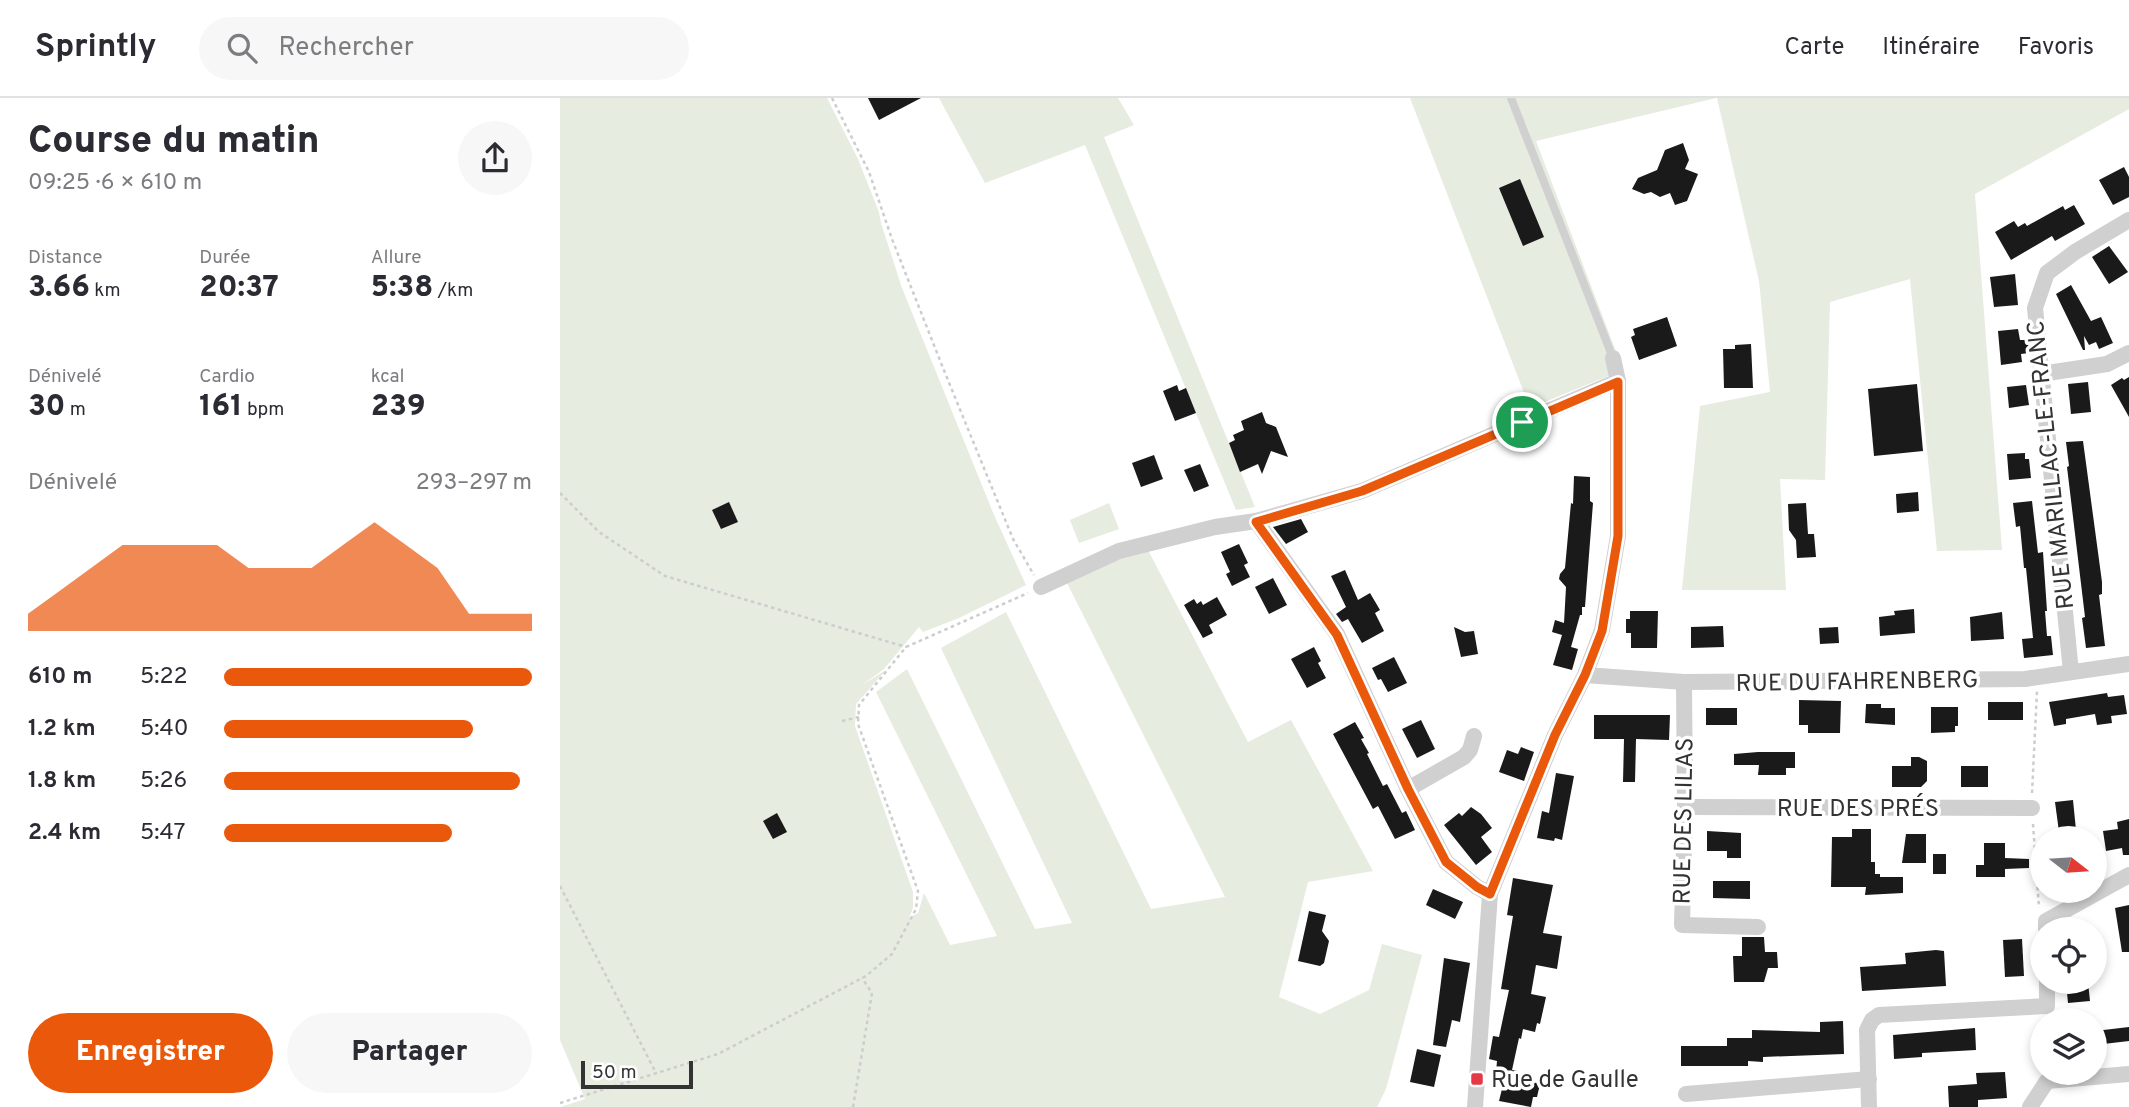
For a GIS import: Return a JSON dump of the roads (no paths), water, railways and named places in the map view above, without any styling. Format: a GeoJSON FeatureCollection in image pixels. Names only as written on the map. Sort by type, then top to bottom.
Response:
{"type":"FeatureCollection","features":[{"type":"Feature","properties":{"kind":"street","name":"RUE MARILLAC-LE-FRANC"},"geometry":{"type":"LineString","coordinates":[[2071,672],[2035,308],[2047,274],[2076,252],[2129,220]]}},
{"type":"Feature","properties":{"kind":"street"},"geometry":{"type":"LineString","coordinates":[[2041,374],[2107,364],[2129,353]]}},
{"type":"Feature","properties":{"kind":"street"},"geometry":{"type":"LineString","coordinates":[[1475,1107],[1490,894],[1555,735],[1585,675],[1602,631],[1618,536],[1618,382],[1613,358]]}},
{"type":"Feature","properties":{"kind":"street"},"geometry":{"type":"LineString","coordinates":[[1041,587],[1119,551],[1215,527],[1256,522],[1362,491],[1618,382]]}},
{"type":"Feature","properties":{"kind":"street"},"geometry":{"type":"LineString","coordinates":[[1256,522],[1337,635],[1408,789],[1446,862],[1490,894]]}},
{"type":"Feature","properties":{"kind":"street","name":"RUE DU FAHRENBERG"},"geometry":{"type":"LineString","coordinates":[[1585,675],[1684,682],[2025,679],[2129,664]]}},
{"type":"Feature","properties":{"kind":"street","name":"RUE DES LILAS"},"geometry":{"type":"LineString","coordinates":[[1684,682],[1682,925],[1758,927]]}},
{"type":"Feature","properties":{"kind":"street"},"geometry":{"type":"LineString","coordinates":[[1408,789],[1464,757],[1470,750],[1474,736]]}},
{"type":"Feature","properties":{"kind":"street","name":"RUE DES PRÉS"},"geometry":{"type":"LineString","coordinates":[[1685,807],[2032,808]]}},
{"type":"Feature","properties":{"kind":"street"},"geometry":{"type":"LineString","coordinates":[[2053,917],[2129,875]]}},
{"type":"Feature","properties":{"kind":"street"},"geometry":{"type":"LineString","coordinates":[[1869,1107],[1867,1030],[1872,1020],[1879,1015],[2030,1013]]}},
{"type":"Feature","properties":{"kind":"street"},"geometry":{"type":"LineString","coordinates":[[2107,1075],[2129,1074]]}},
{"type":"Feature","properties":{"kind":"street"},"geometry":{"type":"LineString","coordinates":[[1686,1094],[1869,1079]]}},
{"type":"Feature","properties":{"kind":"street"},"geometry":{"type":"LineString","coordinates":[[2036,1104],[2044,1085]]}},
{"type":"Feature","properties":{"kind":"lane"},"geometry":{"type":"LineString","coordinates":[[1511,98],[1613,358]]}},
{"type":"Feature","properties":{"kind":"place","name":"Rue de Gaulle"},"geometry":{"type":"Point","coordinates":[1477,1079]}}]}
